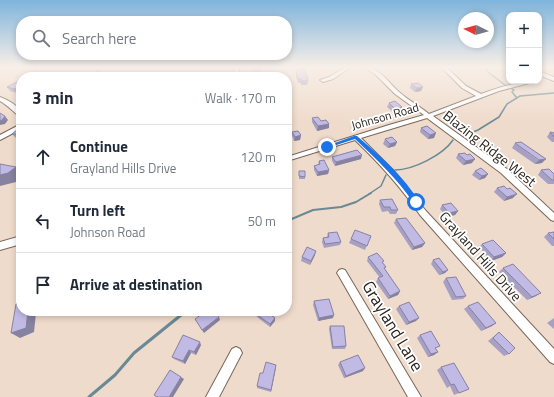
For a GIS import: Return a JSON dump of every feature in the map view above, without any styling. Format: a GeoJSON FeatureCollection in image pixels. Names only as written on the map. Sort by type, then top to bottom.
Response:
{"type":"FeatureCollection","features":[{"type":"Feature","properties":{"kind":"street","name":"Blazing Ridge West"},"geometry":{"type":"LineString","coordinates":[[388,86],[504,171],[554,218]]}},
{"type":"Feature","properties":{"kind":"street"},"geometry":{"type":"LineString","coordinates":[[462,86],[480,96]]}},
{"type":"Feature","properties":{"kind":"street","name":"Johnson Road"},"geometry":{"type":"LineString","coordinates":[[292,157],[428,116],[497,90],[515,86]]}},
{"type":"Feature","properties":{"kind":"street"},"geometry":{"type":"LineString","coordinates":[[0,99],[8,102],[16,108]]}},
{"type":"Feature","properties":{"kind":"street"},"geometry":{"type":"LineString","coordinates":[[0,138],[16,129]]}},
{"type":"Feature","properties":{"kind":"street","name":"Grayland Hills Drive"},"geometry":{"type":"LineString","coordinates":[[356,137],[385,164],[409,192],[423,213],[554,358]]}},
{"type":"Feature","properties":{"kind":"street"},"geometry":{"type":"LineString","coordinates":[[0,246],[16,241]]}},
{"type":"Feature","properties":{"kind":"street","name":"Grayland Lane"},"geometry":{"type":"LineString","coordinates":[[342,273],[415,397]]}},
{"type":"Feature","properties":{"kind":"street"},"geometry":{"type":"LineString","coordinates":[[212,397],[236,353]]}},
{"type":"Feature","properties":{"kind":"building"},"geometry":{"type":"Polygon","coordinates":[[[16,86],[16,88],[14,89],[7,87],[16,86]]]}},
{"type":"Feature","properties":{"kind":"building"},"geometry":{"type":"Polygon","coordinates":[[[413,86],[423,87],[417,88],[413,86]]]}},
{"type":"Feature","properties":{"kind":"building"},"geometry":{"type":"Polygon","coordinates":[[[395,101],[402,107],[395,109],[389,103],[395,101]]]}},
{"type":"Feature","properties":{"kind":"building"},"geometry":{"type":"Polygon","coordinates":[[[0,113],[5,116],[0,121],[0,113]]]}},
{"type":"Feature","properties":{"kind":"building"},"geometry":{"type":"Polygon","coordinates":[[[318,117],[321,121],[326,120],[329,124],[318,126],[312,118],[318,117]]]}},
{"type":"Feature","properties":{"kind":"building"},"geometry":{"type":"Polygon","coordinates":[[[427,126],[436,133],[430,135],[421,128],[427,126]]]}},
{"type":"Feature","properties":{"kind":"building"},"geometry":{"type":"Polygon","coordinates":[[[298,131],[301,135],[295,137],[292,132],[298,131]]]}},
{"type":"Feature","properties":{"kind":"building"},"geometry":{"type":"Polygon","coordinates":[[[392,137],[397,142],[390,144],[385,139],[392,137]]]}},
{"type":"Feature","properties":{"kind":"building"},"geometry":{"type":"Polygon","coordinates":[[[521,142],[546,159],[539,160],[515,143],[521,142]]]}},
{"type":"Feature","properties":{"kind":"building"},"geometry":{"type":"Polygon","coordinates":[[[357,150],[362,155],[336,162],[332,157],[357,150]]]}},
{"type":"Feature","properties":{"kind":"building"},"geometry":{"type":"Polygon","coordinates":[[[465,153],[467,155],[470,154],[475,159],[466,161],[458,154],[465,153]]]}},
{"type":"Feature","properties":{"kind":"building"},"geometry":{"type":"Polygon","coordinates":[[[324,160],[329,170],[318,172],[314,166],[320,164],[319,161],[324,160]]]}},
{"type":"Feature","properties":{"kind":"building"},"geometry":{"type":"Polygon","coordinates":[[[0,164],[16,167],[8,173],[0,175],[0,164]]]}},
{"type":"Feature","properties":{"kind":"building"},"geometry":{"type":"Polygon","coordinates":[[[481,168],[488,174],[482,176],[475,171],[481,168]]]}},
{"type":"Feature","properties":{"kind":"building"},"geometry":{"type":"Polygon","coordinates":[[[549,169],[554,174],[554,180],[552,180],[541,170],[549,169]]]}},
{"type":"Feature","properties":{"kind":"building"},"geometry":{"type":"Polygon","coordinates":[[[299,171],[305,171],[305,177],[299,176],[299,171]]]}},
{"type":"Feature","properties":{"kind":"building"},"geometry":{"type":"Polygon","coordinates":[[[504,186],[507,189],[510,188],[517,194],[507,197],[497,188],[504,186]]]}},
{"type":"Feature","properties":{"kind":"building"},"geometry":{"type":"Polygon","coordinates":[[[392,199],[398,210],[391,210],[390,207],[384,207],[380,200],[392,199]]]}},
{"type":"Feature","properties":{"kind":"building"},"geometry":{"type":"Polygon","coordinates":[[[451,203],[458,211],[449,213],[442,205],[451,203]]]}},
{"type":"Feature","properties":{"kind":"building"},"geometry":{"type":"Polygon","coordinates":[[[406,218],[425,243],[414,247],[396,219],[406,218]]]}},
{"type":"Feature","properties":{"kind":"building"},"geometry":{"type":"Polygon","coordinates":[[[355,230],[371,236],[367,246],[351,239],[355,230]]]}},
{"type":"Feature","properties":{"kind":"building"},"geometry":{"type":"Polygon","coordinates":[[[337,232],[341,242],[325,244],[323,238],[329,237],[328,233],[337,232]]]}},
{"type":"Feature","properties":{"kind":"building"},"geometry":{"type":"Polygon","coordinates":[[[554,232],[554,239],[548,233],[554,232]]]}},
{"type":"Feature","properties":{"kind":"building"},"geometry":{"type":"Polygon","coordinates":[[[493,240],[506,253],[494,257],[482,244],[493,240]]]}},
{"type":"Feature","properties":{"kind":"building"},"geometry":{"type":"Polygon","coordinates":[[[307,247],[316,251],[311,261],[302,257],[307,247]]]}},
{"type":"Feature","properties":{"kind":"building"},"geometry":{"type":"Polygon","coordinates":[[[377,253],[384,261],[382,262],[386,267],[384,268],[400,291],[390,296],[378,278],[383,276],[368,257],[377,253]]]}},
{"type":"Feature","properties":{"kind":"building"},"geometry":{"type":"Polygon","coordinates":[[[439,258],[448,270],[443,272],[433,260],[439,258]]]}},
{"type":"Feature","properties":{"kind":"building"},"geometry":{"type":"Polygon","coordinates":[[[513,264],[541,293],[532,297],[503,268],[513,264]]]}},
{"type":"Feature","properties":{"kind":"building"},"geometry":{"type":"Polygon","coordinates":[[[456,277],[466,296],[456,297],[446,278],[456,277]]]}},
{"type":"Feature","properties":{"kind":"building"},"geometry":{"type":"Polygon","coordinates":[[[329,299],[334,315],[319,318],[314,301],[329,299]]]}},
{"type":"Feature","properties":{"kind":"building"},"geometry":{"type":"Polygon","coordinates":[[[409,302],[419,318],[409,322],[399,306],[409,302]]]}},
{"type":"Feature","properties":{"kind":"building"},"geometry":{"type":"Polygon","coordinates":[[[478,302],[496,323],[486,328],[468,306],[478,302]]]}},
{"type":"Feature","properties":{"kind":"building"},"geometry":{"type":"Polygon","coordinates":[[[16,304],[16,316],[27,316],[26,328],[11,333],[16,304]]]}},
{"type":"Feature","properties":{"kind":"building"},"geometry":{"type":"Polygon","coordinates":[[[199,316],[219,317],[202,330],[195,319],[199,316]]]}},
{"type":"Feature","properties":{"kind":"building"},"geometry":{"type":"Polygon","coordinates":[[[259,316],[272,316],[275,318],[270,324],[259,316]]]}},
{"type":"Feature","properties":{"kind":"building"},"geometry":{"type":"Polygon","coordinates":[[[330,326],[344,326],[346,346],[333,347],[330,326]]]}},
{"type":"Feature","properties":{"kind":"building"},"geometry":{"type":"Polygon","coordinates":[[[431,331],[440,346],[435,348],[438,352],[431,354],[420,335],[431,331]]]}},
{"type":"Feature","properties":{"kind":"building"},"geometry":{"type":"Polygon","coordinates":[[[499,332],[515,348],[509,354],[493,338],[499,332]]]}},
{"type":"Feature","properties":{"kind":"building"},"geometry":{"type":"Polygon","coordinates":[[[183,335],[200,342],[194,352],[189,350],[183,361],[172,357],[183,335]]]}},
{"type":"Feature","properties":{"kind":"building"},"geometry":{"type":"Polygon","coordinates":[[[358,355],[365,368],[346,376],[340,362],[358,355]]]}},
{"type":"Feature","properties":{"kind":"building"},"geometry":{"type":"Polygon","coordinates":[[[266,362],[276,365],[271,390],[257,386],[260,373],[263,373],[266,362]]]}},
{"type":"Feature","properties":{"kind":"building"},"geometry":{"type":"Polygon","coordinates":[[[454,363],[469,389],[459,393],[454,384],[451,385],[441,367],[454,363]]]}},
{"type":"Feature","properties":{"kind":"building"},"geometry":{"type":"Polygon","coordinates":[[[170,370],[181,377],[169,397],[157,397],[154,395],[170,370]]]}},
{"type":"Feature","properties":{"kind":"waterway"},"geometry":{"type":"LineString","coordinates":[[512,89],[514,90],[512,92],[517,98]]}},
{"type":"Feature","properties":{"kind":"waterway"},"geometry":{"type":"LineString","coordinates":[[517,98],[520,96],[554,93]]}},
{"type":"Feature","properties":{"kind":"waterway"},"geometry":{"type":"LineString","coordinates":[[463,136],[478,130],[499,117],[507,104],[517,98]]}},
{"type":"Feature","properties":{"kind":"waterway"},"geometry":{"type":"LineString","coordinates":[[395,170],[427,161],[442,151],[453,140]]}},
{"type":"Feature","properties":{"kind":"waterway"},"geometry":{"type":"LineString","coordinates":[[369,194],[381,186],[386,175]]}},
{"type":"Feature","properties":{"kind":"waterway"},"geometry":{"type":"LineString","coordinates":[[292,219],[313,210],[341,207],[356,202],[371,193]]}},
{"type":"Feature","properties":{"kind":"waterway"},"geometry":{"type":"LineString","coordinates":[[89,397],[115,375],[134,353],[180,316]]}},
{"type":"Feature","properties":{"kind":"route"},"geometry":{"type":"LineString","coordinates":[[327,147],[356,137],[385,164],[416,202]]}}]}
